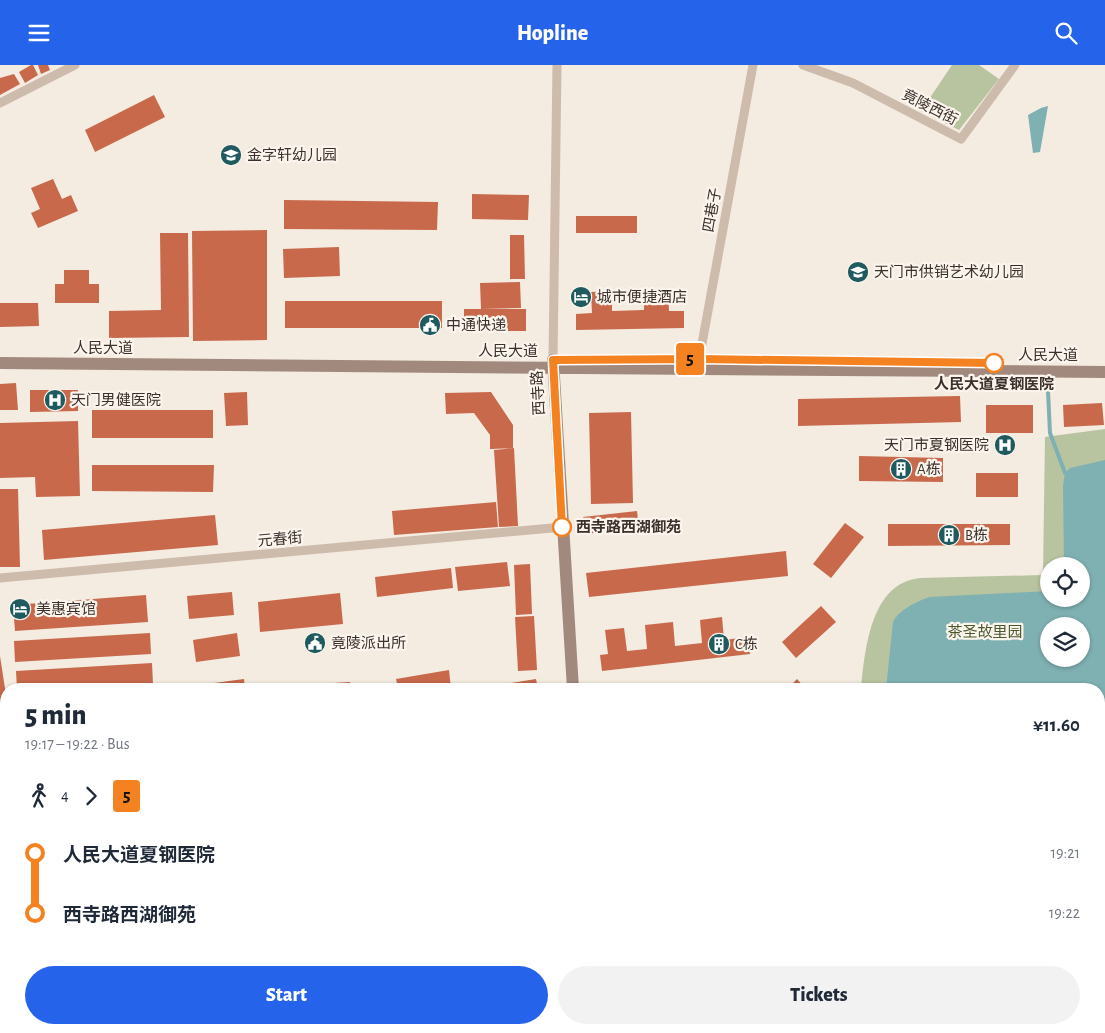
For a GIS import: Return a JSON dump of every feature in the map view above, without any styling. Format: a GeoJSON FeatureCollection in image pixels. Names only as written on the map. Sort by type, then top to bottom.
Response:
{"type":"FeatureCollection","features":[{"type":"Feature","properties":{"kind":"main road","name":"人民大道"},"geometry":{"type":"LineString","coordinates":[[0,356],[1105,372]]}},
{"type":"Feature","properties":{"kind":"main road","name":"人民大道"},"geometry":{"type":"LineString","coordinates":[[0,363],[553,363],[699,359],[1105,364]]}},
{"type":"Feature","properties":{"kind":"main road","name":"西寺路"},"geometry":{"type":"LineString","coordinates":[[553,363],[573,683]]}},
{"type":"Feature","properties":{"kind":"street"},"geometry":{"type":"LineString","coordinates":[[0,103],[75,65]]}},
{"type":"Feature","properties":{"kind":"street","name":"西寺路"},"geometry":{"type":"LineString","coordinates":[[553,363],[557,65]]}},
{"type":"Feature","properties":{"kind":"street","name":"四巷子"},"geometry":{"type":"LineString","coordinates":[[699,359],[753,65]]}},
{"type":"Feature","properties":{"kind":"street","name":"竟陵西街"},"geometry":{"type":"LineString","coordinates":[[803,65],[853,83],[961,139],[1014,65]]}},
{"type":"Feature","properties":{"kind":"street","name":"元春街"},"geometry":{"type":"LineString","coordinates":[[0,578],[562,527]]}},
{"type":"Feature","properties":{"kind":"green space"},"geometry":{"type":"Polygon","coordinates":[[[952,65],[979,65],[999,79],[959,130],[921,111],[952,65]]]}},
{"type":"Feature","properties":{"kind":"green space","name":"茶圣故里园"},"geometry":{"type":"Polygon","coordinates":[[[1105,429],[1105,683],[862,683],[868,638],[880,605],[890,592],[903,583],[920,578],[1040,575],[1040,607],[1090,607],[1090,557],[1043,557],[1045,437],[1105,429]]]}},
{"type":"Feature","properties":{"kind":"water"},"geometry":{"type":"Polygon","coordinates":[[[1048,106],[1040,152],[1033,153],[1028,115],[1048,106]]]}},
{"type":"Feature","properties":{"kind":"water"},"geometry":{"type":"Polygon","coordinates":[[[1105,460],[1105,683],[887,683],[893,622],[904,610],[930,597],[1040,591],[1040,607],[1090,607],[1090,557],[1064,557],[1063,486],[1065,473],[1070,468],[1105,460]]]}},
{"type":"Feature","properties":{"kind":"building"},"geometry":{"type":"Polygon","coordinates":[[[33,65],[38,75],[25,83],[19,72],[33,65]]]}},
{"type":"Feature","properties":{"kind":"building"},"geometry":{"type":"Polygon","coordinates":[[[38,65],[48,65],[50,70],[41,74],[38,65]]]}},
{"type":"Feature","properties":{"kind":"building"},"geometry":{"type":"Polygon","coordinates":[[[14,74],[20,84],[0,95],[0,78],[14,74]]]}},
{"type":"Feature","properties":{"kind":"building"},"geometry":{"type":"Polygon","coordinates":[[[154,95],[165,117],[95,152],[85,130],[154,95]]]}},
{"type":"Feature","properties":{"kind":"building"},"geometry":{"type":"Polygon","coordinates":[[[53,179],[62,199],[71,195],[78,211],[38,228],[31,213],[40,209],[31,188],[53,179]]]}},
{"type":"Feature","properties":{"kind":"building"},"geometry":{"type":"Polygon","coordinates":[[[472,194],[529,195],[528,220],[472,219],[472,194]]]}},
{"type":"Feature","properties":{"kind":"building"},"geometry":{"type":"Polygon","coordinates":[[[284,200],[438,202],[437,230],[284,229],[284,200]]]}},
{"type":"Feature","properties":{"kind":"building"},"geometry":{"type":"Polygon","coordinates":[[[576,216],[637,216],[637,233],[576,233],[576,216]]]}},
{"type":"Feature","properties":{"kind":"building"},"geometry":{"type":"Polygon","coordinates":[[[267,230],[267,340],[193,341],[192,231],[267,230]]]}},
{"type":"Feature","properties":{"kind":"building"},"geometry":{"type":"Polygon","coordinates":[[[160,233],[188,233],[189,337],[109,338],[109,311],[161,310],[160,233]]]}},
{"type":"Feature","properties":{"kind":"building"},"geometry":{"type":"Polygon","coordinates":[[[510,235],[524,235],[525,279],[510,279],[510,235]]]}},
{"type":"Feature","properties":{"kind":"building"},"geometry":{"type":"Polygon","coordinates":[[[339,247],[340,276],[284,278],[283,249],[339,247]]]}},
{"type":"Feature","properties":{"kind":"building"},"geometry":{"type":"Polygon","coordinates":[[[64,270],[89,270],[89,284],[99,284],[99,303],[55,303],[55,284],[64,284],[64,270]]]}},
{"type":"Feature","properties":{"kind":"building"},"geometry":{"type":"Polygon","coordinates":[[[520,282],[521,308],[481,309],[480,283],[520,282]]]}},
{"type":"Feature","properties":{"kind":"building"},"geometry":{"type":"Polygon","coordinates":[[[644,290],[668,290],[669,311],[684,311],[684,328],[576,330],[576,314],[592,313],[591,292],[612,291],[612,311],[644,310],[644,290]]]}},
{"type":"Feature","properties":{"kind":"building"},"geometry":{"type":"Polygon","coordinates":[[[285,301],[442,301],[442,328],[285,328],[285,301]]]}},
{"type":"Feature","properties":{"kind":"building"},"geometry":{"type":"Polygon","coordinates":[[[0,303],[38,303],[39,326],[0,327],[0,303]]]}},
{"type":"Feature","properties":{"kind":"building"},"geometry":{"type":"Polygon","coordinates":[[[464,309],[526,309],[526,331],[464,331],[464,309]]]}},
{"type":"Feature","properties":{"kind":"building"},"geometry":{"type":"Polygon","coordinates":[[[16,383],[18,410],[0,410],[0,384],[16,383]]]}},
{"type":"Feature","properties":{"kind":"building"},"geometry":{"type":"Polygon","coordinates":[[[30,390],[78,390],[78,411],[30,412],[30,390]]]}},
{"type":"Feature","properties":{"kind":"building"},"geometry":{"type":"Polygon","coordinates":[[[247,392],[248,425],[226,426],[224,393],[247,392]]]}},
{"type":"Feature","properties":{"kind":"building"},"geometry":{"type":"Polygon","coordinates":[[[491,392],[513,425],[513,448],[490,449],[490,435],[474,413],[446,414],[445,393],[491,392]]]}},
{"type":"Feature","properties":{"kind":"building"},"geometry":{"type":"Polygon","coordinates":[[[960,396],[961,422],[798,426],[798,399],[960,396]]]}},
{"type":"Feature","properties":{"kind":"building"},"geometry":{"type":"Polygon","coordinates":[[[1102,403],[1104,425],[1064,427],[1063,405],[1102,403]]]}},
{"type":"Feature","properties":{"kind":"building"},"geometry":{"type":"Polygon","coordinates":[[[986,405],[1033,405],[1033,433],[986,433],[986,405]]]}},
{"type":"Feature","properties":{"kind":"building"},"geometry":{"type":"Polygon","coordinates":[[[92,410],[213,410],[213,438],[92,438],[92,410]]]}},
{"type":"Feature","properties":{"kind":"building"},"geometry":{"type":"Polygon","coordinates":[[[631,412],[633,503],[591,504],[589,413],[631,412]]]}},
{"type":"Feature","properties":{"kind":"building"},"geometry":{"type":"Polygon","coordinates":[[[78,421],[80,496],[36,497],[35,477],[0,478],[0,423],[78,421]]]}},
{"type":"Feature","properties":{"kind":"building"},"geometry":{"type":"Polygon","coordinates":[[[514,448],[518,526],[499,527],[494,450],[514,448]]]}},
{"type":"Feature","properties":{"kind":"building","name":"A栋"},"geometry":{"type":"Polygon","coordinates":[[[859,456],[943,458],[943,482],[859,481],[859,456]]]}},
{"type":"Feature","properties":{"kind":"building"},"geometry":{"type":"Polygon","coordinates":[[[92,465],[214,465],[213,492],[92,491],[92,465]]]}},
{"type":"Feature","properties":{"kind":"building"},"geometry":{"type":"Polygon","coordinates":[[[976,473],[1018,473],[1018,497],[976,497],[976,473]]]}},
{"type":"Feature","properties":{"kind":"building"},"geometry":{"type":"Polygon","coordinates":[[[0,489],[18,489],[20,567],[0,567],[0,489]]]}},
{"type":"Feature","properties":{"kind":"building"},"geometry":{"type":"Polygon","coordinates":[[[496,502],[498,527],[394,535],[392,511],[496,502]]]}},
{"type":"Feature","properties":{"kind":"building"},"geometry":{"type":"Polygon","coordinates":[[[637,511],[639,528],[585,534],[583,517],[637,511]]]}},
{"type":"Feature","properties":{"kind":"building"},"geometry":{"type":"Polygon","coordinates":[[[215,515],[218,545],[44,560],[42,530],[215,515]]]}},
{"type":"Feature","properties":{"kind":"building"},"geometry":{"type":"Polygon","coordinates":[[[845,523],[864,537],[831,578],[813,564],[845,523]]]}},
{"type":"Feature","properties":{"kind":"building","name":"B栋"},"geometry":{"type":"Polygon","coordinates":[[[888,524],[1010,524],[1010,545],[888,546],[888,524]]]}},
{"type":"Feature","properties":{"kind":"building"},"geometry":{"type":"Polygon","coordinates":[[[786,551],[788,576],[589,597],[586,573],[786,551]]]}},
{"type":"Feature","properties":{"kind":"building"},"geometry":{"type":"Polygon","coordinates":[[[507,562],[510,586],[458,591],[455,567],[507,562]]]}},
{"type":"Feature","properties":{"kind":"building"},"geometry":{"type":"Polygon","coordinates":[[[530,564],[532,614],[516,615],[514,565],[530,564]]]}},
{"type":"Feature","properties":{"kind":"building"},"geometry":{"type":"Polygon","coordinates":[[[451,568],[453,588],[377,597],[375,577],[451,568]]]}},
{"type":"Feature","properties":{"kind":"building"},"geometry":{"type":"Polygon","coordinates":[[[232,592],[234,615],[189,619],[187,596],[232,592]]]}},
{"type":"Feature","properties":{"kind":"building"},"geometry":{"type":"Polygon","coordinates":[[[340,593],[343,624],[260,632],[258,602],[340,593]]]}},
{"type":"Feature","properties":{"kind":"building"},"geometry":{"type":"Polygon","coordinates":[[[146,595],[148,622],[15,631],[13,605],[146,595]]]}},
{"type":"Feature","properties":{"kind":"building"},"geometry":{"type":"Polygon","coordinates":[[[821,606],[836,622],[796,658],[782,642],[821,606]]]}},
{"type":"Feature","properties":{"kind":"building"},"geometry":{"type":"Polygon","coordinates":[[[534,616],[537,670],[518,671],[515,617],[534,616]]]}},
{"type":"Feature","properties":{"kind":"building","name":"C栋"},"geometry":{"type":"Polygon","coordinates":[[[722,617],[724,640],[748,637],[750,654],[602,671],[600,655],[608,654],[605,630],[624,628],[627,651],[647,649],[645,625],[673,622],[675,646],[702,643],[700,620],[722,617]]]}},
{"type":"Feature","properties":{"kind":"building"},"geometry":{"type":"Polygon","coordinates":[[[150,633],[151,654],[15,662],[14,641],[150,633]]]}},
{"type":"Feature","properties":{"kind":"building"},"geometry":{"type":"Polygon","coordinates":[[[237,633],[240,656],[196,662],[193,640],[237,633]]]}},
{"type":"Feature","properties":{"kind":"building"},"geometry":{"type":"Polygon","coordinates":[[[0,656],[4,683],[0,683],[0,656]]]}},
{"type":"Feature","properties":{"kind":"building"},"geometry":{"type":"Polygon","coordinates":[[[152,663],[153,683],[17,683],[16,671],[152,663]]]}},
{"type":"Feature","properties":{"kind":"building"},"geometry":{"type":"Polygon","coordinates":[[[449,670],[450,683],[397,683],[396,679],[449,670]]]}},
{"type":"Feature","properties":{"kind":"building"},"geometry":{"type":"Polygon","coordinates":[[[244,679],[244,683],[214,683],[244,679]]]}},
{"type":"Feature","properties":{"kind":"building"},"geometry":{"type":"Polygon","coordinates":[[[536,679],[537,683],[511,683],[536,679]]]}},
{"type":"Feature","properties":{"kind":"waterway"},"geometry":{"type":"LineString","coordinates":[[1048,391],[1050,433],[1065,473]]}},
{"type":"Feature","properties":{"kind":"bus line","name":"5"},"geometry":{"type":"LineString","coordinates":[[562,527],[553,360],[699,359],[874,363],[994,363]]}},
{"type":"Feature","properties":{"kind":"place","name":"金字轩幼儿园"},"geometry":{"type":"Point","coordinates":[231,155]}},
{"type":"Feature","properties":{"kind":"place","name":"天门市供销艺术幼儿园"},"geometry":{"type":"Point","coordinates":[858,272]}},
{"type":"Feature","properties":{"kind":"place","name":"城市便捷酒店"},"geometry":{"type":"Point","coordinates":[581,297]}},
{"type":"Feature","properties":{"kind":"place","name":"中通快递"},"geometry":{"type":"Point","coordinates":[430,325]}},
{"type":"Feature","properties":{"kind":"place","name":"人民大道夏钢医院"},"geometry":{"type":"Point","coordinates":[994,363]}},
{"type":"Feature","properties":{"kind":"place","name":"天门男健医院"},"geometry":{"type":"Point","coordinates":[55,400]}},
{"type":"Feature","properties":{"kind":"place","name":"天门市夏钢医院"},"geometry":{"type":"Point","coordinates":[1005,445]}},
{"type":"Feature","properties":{"kind":"place","name":"A栋"},"geometry":{"type":"Point","coordinates":[901,469]}},
{"type":"Feature","properties":{"kind":"place","name":"西寺路西湖御苑"},"geometry":{"type":"Point","coordinates":[562,527]}},
{"type":"Feature","properties":{"kind":"place","name":"B栋"},"geometry":{"type":"Point","coordinates":[949,535]}},
{"type":"Feature","properties":{"kind":"place","name":"美惠宾馆"},"geometry":{"type":"Point","coordinates":[20,609]}},
{"type":"Feature","properties":{"kind":"place","name":"竟陵派出所"},"geometry":{"type":"Point","coordinates":[315,643]}},
{"type":"Feature","properties":{"kind":"place","name":"C栋"},"geometry":{"type":"Point","coordinates":[719,644]}}]}
